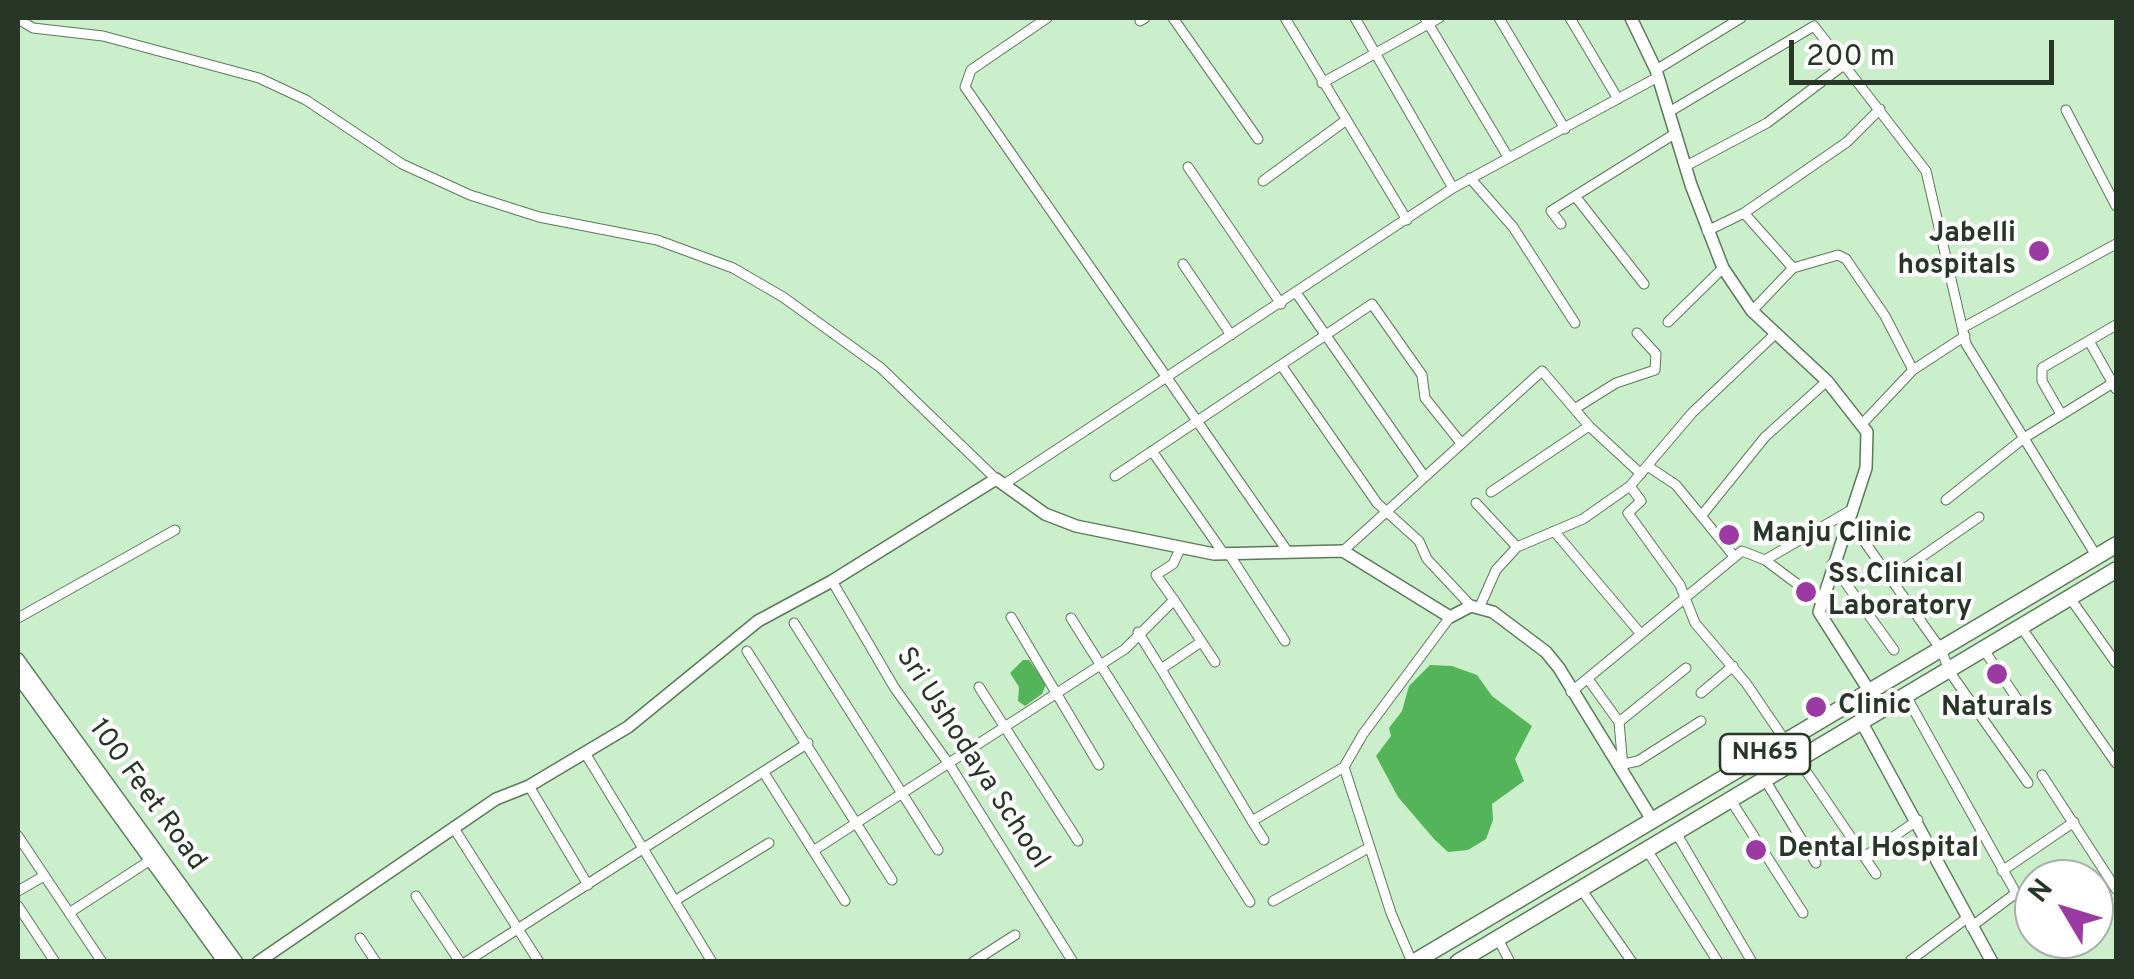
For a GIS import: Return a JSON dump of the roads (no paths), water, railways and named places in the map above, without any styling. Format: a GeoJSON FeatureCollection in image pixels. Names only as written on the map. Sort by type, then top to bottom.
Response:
{"type":"FeatureCollection","features":[{"type":"Feature","properties":{"kind":"highway","name":"NH65"},"geometry":{"type":"LineString","coordinates":[[1413,962],[2116,545]]}},
{"type":"Feature","properties":{"kind":"highway","name":"NH65"},"geometry":{"type":"LineString","coordinates":[[1458,962],[2116,570]]}},
{"type":"Feature","properties":{"kind":"street"},"geometry":{"type":"LineString","coordinates":[[86,18],[90,33]]}},
{"type":"Feature","properties":{"kind":"street"},"geometry":{"type":"LineString","coordinates":[[1048,18],[971,70],[965,86],[1288,552]]}},
{"type":"Feature","properties":{"kind":"street"},"geometry":{"type":"LineString","coordinates":[[1173,18],[1258,139]]}},
{"type":"Feature","properties":{"kind":"street"},"geometry":{"type":"LineString","coordinates":[[1285,18],[1407,220]]}},
{"type":"Feature","properties":{"kind":"street"},"geometry":{"type":"LineString","coordinates":[[1355,18],[1453,188]]}},
{"type":"Feature","properties":{"kind":"street"},"geometry":{"type":"LineString","coordinates":[[1322,83],[1427,20],[1439,18]]}},
{"type":"Feature","properties":{"kind":"street"},"geometry":{"type":"LineString","coordinates":[[1499,18],[1565,128]]}},
{"type":"Feature","properties":{"kind":"street"},"geometry":{"type":"LineString","coordinates":[[1570,18],[1618,99]]}},
{"type":"Feature","properties":{"kind":"street"},"geometry":{"type":"LineString","coordinates":[[1631,18],[1657,73],[1707,231],[1723,268],[1752,311],[1827,382],[1863,424],[1869,450],[1819,612],[1882,711]]}},
{"type":"Feature","properties":{"kind":"street"},"geometry":{"type":"LineString","coordinates":[[258,962],[496,799],[529,786],[628,727],[731,639],[1001,481],[1298,294],[1453,188],[1618,99],[1741,18]]}},
{"type":"Feature","properties":{"kind":"street"},"geometry":{"type":"LineString","coordinates":[[18,19],[33,28],[90,33],[213,63],[276,84],[402,164],[488,202],[657,240],[733,268],[784,297],[881,368],[1001,481],[1059,520],[1180,549],[1226,554],[1344,551],[1450,618]]}},
{"type":"Feature","properties":{"kind":"street"},"geometry":{"type":"LineString","coordinates":[[1427,20],[1508,157]]}},
{"type":"Feature","properties":{"kind":"street"},"geometry":{"type":"LineString","coordinates":[[1669,112],[1812,22],[1929,179],[1947,276],[1965,332],[2097,557]]}},
{"type":"Feature","properties":{"kind":"street"},"geometry":{"type":"LineString","coordinates":[[1686,166],[1767,123],[1844,64]]}},
{"type":"Feature","properties":{"kind":"street"},"geometry":{"type":"LineString","coordinates":[[1707,231],[1744,213],[1847,142],[1880,109]]}},
{"type":"Feature","properties":{"kind":"street"},"geometry":{"type":"LineString","coordinates":[[2066,110],[2116,206]]}},
{"type":"Feature","properties":{"kind":"street"},"geometry":{"type":"LineString","coordinates":[[1263,180],[1345,121]]}},
{"type":"Feature","properties":{"kind":"street"},"geometry":{"type":"LineString","coordinates":[[1561,224],[1551,211],[1676,133]]}},
{"type":"Feature","properties":{"kind":"street"},"geometry":{"type":"LineString","coordinates":[[1188,167],[1281,304]]}},
{"type":"Feature","properties":{"kind":"street"},"geometry":{"type":"LineString","coordinates":[[1470,178],[1513,227],[1576,323]]}},
{"type":"Feature","properties":{"kind":"street"},"geometry":{"type":"LineString","coordinates":[[1576,196],[1644,284]]}},
{"type":"Feature","properties":{"kind":"street"},"geometry":{"type":"LineString","coordinates":[[1744,213],[1793,268]]}},
{"type":"Feature","properties":{"kind":"street"},"geometry":{"type":"LineString","coordinates":[[1863,424],[1914,370],[1965,332],[2116,244]]}},
{"type":"Feature","properties":{"kind":"street"},"geometry":{"type":"LineString","coordinates":[[1752,311],[1793,268],[1831,256],[1846,259],[1885,316],[1914,370]]}},
{"type":"Feature","properties":{"kind":"street"},"geometry":{"type":"LineString","coordinates":[[1183,264],[1231,335]]}},
{"type":"Feature","properties":{"kind":"street"},"geometry":{"type":"LineString","coordinates":[[1668,322],[1723,268]]}},
{"type":"Feature","properties":{"kind":"street"},"geometry":{"type":"LineString","coordinates":[[1298,294],[1424,476]]}},
{"type":"Feature","properties":{"kind":"street"},"geometry":{"type":"LineString","coordinates":[[1115,476],[1372,304],[1422,375],[1425,398],[1462,443]]}},
{"type":"Feature","properties":{"kind":"street"},"geometry":{"type":"LineString","coordinates":[[2061,414],[2039,373],[2116,325]]}},
{"type":"Feature","properties":{"kind":"street"},"geometry":{"type":"LineString","coordinates":[[1576,408],[1616,383],[1655,370],[1656,354],[1637,333]]}},
{"type":"Feature","properties":{"kind":"street"},"geometry":{"type":"LineString","coordinates":[[1252,821],[1344,767],[1375,718],[1450,618],[1476,606],[1496,570],[1517,547],[1583,519],[1630,486],[1692,413],[1774,335]]}},
{"type":"Feature","properties":{"kind":"street"},"geometry":{"type":"LineString","coordinates":[[1946,500],[2024,438],[2115,386],[2089,341]]}},
{"type":"Feature","properties":{"kind":"street"},"geometry":{"type":"LineString","coordinates":[[1282,365],[1346,461],[1386,511],[1419,541],[1427,559],[1476,606],[1546,652],[1623,767],[1651,818]]}},
{"type":"Feature","properties":{"kind":"street"},"geometry":{"type":"LineString","coordinates":[[1344,551],[1542,371],[1589,426],[1645,471],[1676,485],[1733,555]]}},
{"type":"Feature","properties":{"kind":"street"},"geometry":{"type":"LineString","coordinates":[[1702,516],[1765,438],[1827,382]]}},
{"type":"Feature","properties":{"kind":"street"},"geometry":{"type":"LineString","coordinates":[[1491,492],[1589,426]]}},
{"type":"Feature","properties":{"kind":"street"},"geometry":{"type":"LineString","coordinates":[[1152,451],[1285,641]]}},
{"type":"Feature","properties":{"kind":"street"},"geometry":{"type":"LineString","coordinates":[[1630,486],[1641,500],[1628,513],[1680,584],[1695,623],[1733,666],[1788,741],[1876,874]]}},
{"type":"Feature","properties":{"kind":"street"},"geometry":{"type":"LineString","coordinates":[[1476,503],[1517,547]]}},
{"type":"Feature","properties":{"kind":"street"},"geometry":{"type":"LineString","coordinates":[[1765,560],[1851,514]]}},
{"type":"Feature","properties":{"kind":"street"},"geometry":{"type":"LineString","coordinates":[[1851,514],[1942,651],[1948,670],[2028,783]]}},
{"type":"Feature","properties":{"kind":"street"},"geometry":{"type":"LineString","coordinates":[[1892,578],[1978,517]]}},
{"type":"Feature","properties":{"kind":"street"},"geometry":{"type":"LineString","coordinates":[[18,618],[175,530]]}},
{"type":"Feature","properties":{"kind":"street"},"geometry":{"type":"LineString","coordinates":[[1554,530],[1640,633]]}},
{"type":"Feature","properties":{"kind":"street"},"geometry":{"type":"LineString","coordinates":[[1180,549],[1173,564],[1156,575],[1215,662]]}},
{"type":"Feature","properties":{"kind":"street"},"geometry":{"type":"LineString","coordinates":[[1570,692],[1733,555],[1752,552],[1820,601]]}},
{"type":"Feature","properties":{"kind":"street"},"geometry":{"type":"LineString","coordinates":[[1832,564],[1894,650]]}},
{"type":"Feature","properties":{"kind":"street","name":"Sri Ushodaya School"},"geometry":{"type":"LineString","coordinates":[[832,581],[945,765],[951,767],[1074,962]]}},
{"type":"Feature","properties":{"kind":"street"},"geometry":{"type":"LineString","coordinates":[[2070,598],[2116,663]]}},
{"type":"Feature","properties":{"kind":"street"},"geometry":{"type":"LineString","coordinates":[[813,851],[1125,649],[1174,600]]}},
{"type":"Feature","properties":{"kind":"street"},"geometry":{"type":"LineString","coordinates":[[1011,617],[1099,765]]}},
{"type":"Feature","properties":{"kind":"street"},"geometry":{"type":"LineString","coordinates":[[1071,618],[1250,902]]}},
{"type":"Feature","properties":{"kind":"street"},"geometry":{"type":"LineString","coordinates":[[794,623],[938,850]]}},
{"type":"Feature","properties":{"kind":"street"},"geometry":{"type":"LineString","coordinates":[[2021,628],[2116,763]]}},
{"type":"Feature","properties":{"kind":"street"},"geometry":{"type":"LineString","coordinates":[[1138,632],[1264,840]]}},
{"type":"Feature","properties":{"kind":"street"},"geometry":{"type":"LineString","coordinates":[[1161,669],[1200,642]]}},
{"type":"Feature","properties":{"kind":"street"},"geometry":{"type":"LineString","coordinates":[[1984,650],[2026,712]]}},
{"type":"Feature","properties":{"kind":"street"},"geometry":{"type":"LineString","coordinates":[[747,651],[892,880]]}},
{"type":"Feature","properties":{"kind":"street","name":"100 Feet Road"},"geometry":{"type":"LineString","coordinates":[[18,659],[237,962]]}},
{"type":"Feature","properties":{"kind":"street"},"geometry":{"type":"LineString","coordinates":[[1701,693],[1733,666]]}},
{"type":"Feature","properties":{"kind":"street"},"geometry":{"type":"LineString","coordinates":[[1619,722],[1686,668]]}},
{"type":"Feature","properties":{"kind":"street","name":"100 Feet Road"},"geometry":{"type":"LineString","coordinates":[[18,676],[224,962]]}},
{"type":"Feature","properties":{"kind":"street"},"geometry":{"type":"LineString","coordinates":[[1588,679],[1619,722],[1623,767]]}},
{"type":"Feature","properties":{"kind":"street"},"geometry":{"type":"LineString","coordinates":[[979,687],[1078,842]]}},
{"type":"Feature","properties":{"kind":"street"},"geometry":{"type":"LineString","coordinates":[[1906,696],[2014,888],[2013,898],[1911,960]]}},
{"type":"Feature","properties":{"kind":"street"},"geometry":{"type":"LineString","coordinates":[[1623,767],[1701,720]]}},
{"type":"Feature","properties":{"kind":"street"},"geometry":{"type":"LineString","coordinates":[[1862,723],[1992,962]]}},
{"type":"Feature","properties":{"kind":"street"},"geometry":{"type":"LineString","coordinates":[[416,896],[463,962],[644,851],[808,743]]}},
{"type":"Feature","properties":{"kind":"street"},"geometry":{"type":"LineString","coordinates":[[585,753],[712,962]]}},
{"type":"Feature","properties":{"kind":"street"},"geometry":{"type":"LineString","coordinates":[[1344,767],[1413,962]]}},
{"type":"Feature","properties":{"kind":"street"},"geometry":{"type":"LineString","coordinates":[[764,773],[845,901]]}},
{"type":"Feature","properties":{"kind":"street"},"geometry":{"type":"LineString","coordinates":[[2042,774],[2116,888]]}},
{"type":"Feature","properties":{"kind":"street"},"geometry":{"type":"LineString","coordinates":[[1765,780],[1816,863]]}},
{"type":"Feature","properties":{"kind":"street"},"geometry":{"type":"LineString","coordinates":[[529,786],[588,885]]}},
{"type":"Feature","properties":{"kind":"street"},"geometry":{"type":"LineString","coordinates":[[1730,798],[1803,913]]}},
{"type":"Feature","properties":{"kind":"street"},"geometry":{"type":"LineString","coordinates":[[1864,856],[1918,820]]}},
{"type":"Feature","properties":{"kind":"street"},"geometry":{"type":"LineString","coordinates":[[2002,871],[2074,822]]}},
{"type":"Feature","properties":{"kind":"street"},"geometry":{"type":"LineString","coordinates":[[455,830],[539,962]]}},
{"type":"Feature","properties":{"kind":"street"},"geometry":{"type":"LineString","coordinates":[[1674,831],[1752,962]]}},
{"type":"Feature","properties":{"kind":"street"},"geometry":{"type":"LineString","coordinates":[[18,836],[102,962]]}},
{"type":"Feature","properties":{"kind":"street"},"geometry":{"type":"LineString","coordinates":[[676,900],[770,843]]}},
{"type":"Feature","properties":{"kind":"street"},"geometry":{"type":"LineString","coordinates":[[1273,901],[1370,847]]}},
{"type":"Feature","properties":{"kind":"street"},"geometry":{"type":"LineString","coordinates":[[1646,847],[1718,962]]}},
{"type":"Feature","properties":{"kind":"street"},"geometry":{"type":"LineString","coordinates":[[69,912],[148,861]]}},
{"type":"Feature","properties":{"kind":"street"},"geometry":{"type":"LineString","coordinates":[[18,891],[44,876]]}},
{"type":"Feature","properties":{"kind":"street"},"geometry":{"type":"LineString","coordinates":[[1581,889],[1632,962]]}},
{"type":"Feature","properties":{"kind":"street"},"geometry":{"type":"LineString","coordinates":[[18,906],[55,962]]}},
{"type":"Feature","properties":{"kind":"street"},"geometry":{"type":"LineString","coordinates":[[973,962],[1014,935]]}},
{"type":"Feature","properties":{"kind":"street"},"geometry":{"type":"LineString","coordinates":[[360,938],[376,962]]}},
{"type":"Feature","properties":{"kind":"street"},"geometry":{"type":"LineString","coordinates":[[1498,938],[1512,960]]}},
{"type":"Feature","properties":{"kind":"place","name":"Jabelli hospitals"},"geometry":{"type":"Point","coordinates":[2039,251]}},
{"type":"Feature","properties":{"kind":"place","name":"Manju Clinic"},"geometry":{"type":"Point","coordinates":[1729,535]}},
{"type":"Feature","properties":{"kind":"place","name":"Ss.Clinical Laboratory"},"geometry":{"type":"Point","coordinates":[1806,592]}},
{"type":"Feature","properties":{"kind":"place","name":"Naturals"},"geometry":{"type":"Point","coordinates":[1997,674]}},
{"type":"Feature","properties":{"kind":"place","name":"Clinic"},"geometry":{"type":"Point","coordinates":[1816,707]}},
{"type":"Feature","properties":{"kind":"place","name":"Dental Hospital"},"geometry":{"type":"Point","coordinates":[1756,850]}}]}
